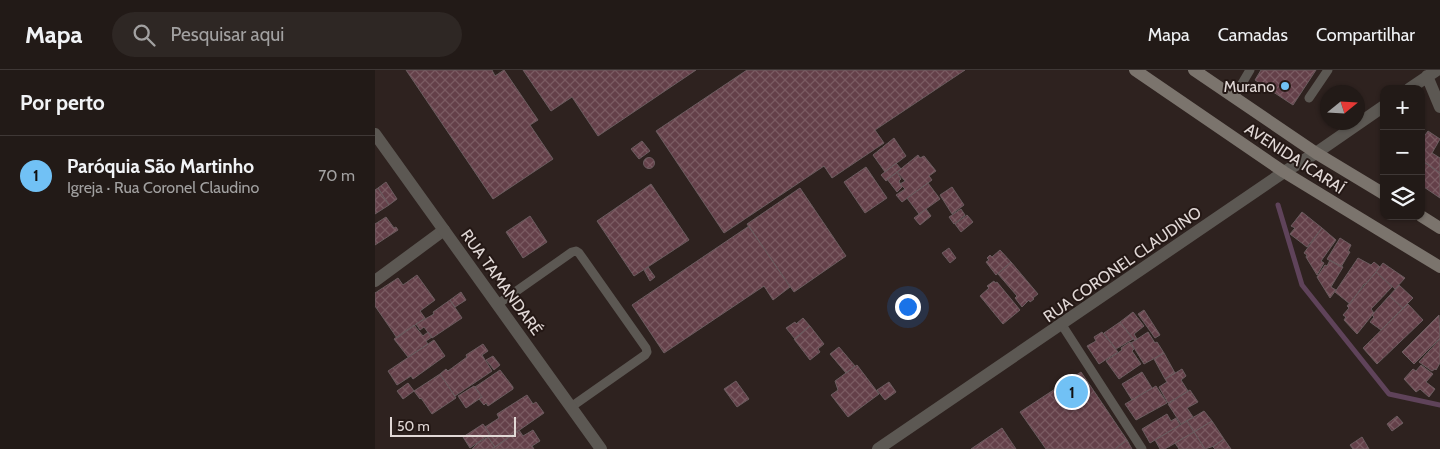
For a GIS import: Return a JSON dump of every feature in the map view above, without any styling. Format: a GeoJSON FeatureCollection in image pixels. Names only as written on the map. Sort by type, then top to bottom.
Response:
{"type":"FeatureCollection","features":[{"type":"Feature","properties":{"kind":"main road","name":"AVENIDA ICARAÍ"},"geometry":{"type":"LineString","coordinates":[[1135,70],[1284,172],[1440,267]]}},
{"type":"Feature","properties":{"kind":"main road","name":"AVENIDA ICARAÍ"},"geometry":{"type":"LineString","coordinates":[[1194,70],[1316,153],[1380,192]]}},
{"type":"Feature","properties":{"kind":"main road"},"geometry":{"type":"LineString","coordinates":[[1425,219],[1440,228]]}},
{"type":"Feature","properties":{"kind":"street"},"geometry":{"type":"LineString","coordinates":[[1415,85],[1432,73],[1440,107]]}},
{"type":"Feature","properties":{"kind":"street","name":"RUA CORONEL CLAUDINO"},"geometry":{"type":"LineString","coordinates":[[879,449],[1284,172],[1316,153],[1380,109]]}},
{"type":"Feature","properties":{"kind":"street","name":"RUA TAMANDARÉ"},"geometry":{"type":"LineString","coordinates":[[375,134],[601,449]]}},
{"type":"Feature","properties":{"kind":"street"},"geometry":{"type":"LineString","coordinates":[[375,281],[444,230]]}},
{"type":"Feature","properties":{"kind":"lane"},"geometry":{"type":"LineString","coordinates":[[1234,97],[1251,70]]}},
{"type":"Feature","properties":{"kind":"lane"},"geometry":{"type":"LineString","coordinates":[[1309,98],[1328,70]]}},
{"type":"Feature","properties":{"kind":"lane"},"geometry":{"type":"LineString","coordinates":[[498,304],[572,252],[579,253],[647,352],[571,407]]}},
{"type":"Feature","properties":{"kind":"lane"},"geometry":{"type":"LineString","coordinates":[[1062,325],[1142,449]]}},
{"type":"Feature","properties":{"kind":"building"},"geometry":{"type":"Polygon","coordinates":[[[406,70],[492,70],[495,76],[504,70],[538,120],[530,125],[553,159],[493,199],[406,70]]]}},
{"type":"Feature","properties":{"kind":"building"},"geometry":{"type":"Polygon","coordinates":[[[523,70],[696,70],[598,136],[572,97],[551,111],[523,70]]]}},
{"type":"Feature","properties":{"kind":"building"},"geometry":{"type":"Polygon","coordinates":[[[747,70],[965,70],[875,130],[884,143],[832,178],[824,166],[724,233],[656,131],[747,70]]]}},
{"type":"Feature","properties":{"kind":"building","name":"Murano"},"geometry":{"type":"Polygon","coordinates":[[[1261,70],[1316,70],[1293,105],[1255,80],[1261,70]]]}},
{"type":"Feature","properties":{"kind":"building"},"geometry":{"type":"Polygon","coordinates":[[[1428,131],[1440,139],[1432,153],[1440,158],[1440,173],[1425,163],[1425,135],[1428,131]]]}},
{"type":"Feature","properties":{"kind":"building"},"geometry":{"type":"Polygon","coordinates":[[[894,138],[906,156],[885,172],[873,155],[894,138]]]}},
{"type":"Feature","properties":{"kind":"building"},"geometry":{"type":"Polygon","coordinates":[[[642,141],[650,151],[639,159],[631,149],[642,141]]]}},
{"type":"Feature","properties":{"kind":"building"},"geometry":{"type":"Polygon","coordinates":[[[918,155],[920,158],[924,156],[936,171],[929,176],[932,180],[902,202],[896,195],[905,189],[900,184],[905,181],[897,172],[918,155]]]}},
{"type":"Feature","properties":{"kind":"building"},"geometry":{"type":"Polygon","coordinates":[[[647,158],[651,158],[654,163],[653,167],[647,168],[644,165],[644,161],[647,158]]]}},
{"type":"Feature","properties":{"kind":"building"},"geometry":{"type":"Polygon","coordinates":[[[896,163],[901,169],[886,181],[881,175],[896,163]]]}},
{"type":"Feature","properties":{"kind":"building"},"geometry":{"type":"Polygon","coordinates":[[[1425,163],[1440,173],[1440,198],[1425,188],[1425,163]]]}},
{"type":"Feature","properties":{"kind":"building"},"geometry":{"type":"Polygon","coordinates":[[[866,167],[887,198],[865,213],[844,182],[866,167]]]}},
{"type":"Feature","properties":{"kind":"building"},"geometry":{"type":"Polygon","coordinates":[[[897,172],[901,179],[899,181],[902,187],[897,192],[887,179],[897,172]]]}},
{"type":"Feature","properties":{"kind":"building"},"geometry":{"type":"Polygon","coordinates":[[[386,182],[397,199],[389,205],[378,188],[386,182]]]}},
{"type":"Feature","properties":{"kind":"building"},"geometry":{"type":"Polygon","coordinates":[[[928,183],[940,199],[919,214],[907,198],[928,183]]]}},
{"type":"Feature","properties":{"kind":"building"},"geometry":{"type":"Polygon","coordinates":[[[651,184],[689,240],[634,276],[597,221],[651,184]]]}},
{"type":"Feature","properties":{"kind":"building"},"geometry":{"type":"Polygon","coordinates":[[[952,187],[964,205],[952,214],[940,195],[952,187]]]}},
{"type":"Feature","properties":{"kind":"building"},"geometry":{"type":"Polygon","coordinates":[[[378,188],[389,205],[375,214],[375,190],[378,188]]]}},
{"type":"Feature","properties":{"kind":"building"},"geometry":{"type":"Polygon","coordinates":[[[800,188],[846,256],[794,292],[747,224],[800,188]]]}},
{"type":"Feature","properties":{"kind":"building"},"geometry":{"type":"Polygon","coordinates":[[[926,209],[931,216],[920,225],[914,218],[926,209]]]}},
{"type":"Feature","properties":{"kind":"building"},"geometry":{"type":"Polygon","coordinates":[[[961,209],[965,215],[954,224],[949,217],[961,209]]]}},
{"type":"Feature","properties":{"kind":"building"},"geometry":{"type":"Polygon","coordinates":[[[1302,212],[1322,228],[1307,247],[1290,234],[1295,228],[1291,226],[1302,212]]]}},
{"type":"Feature","properties":{"kind":"building"},"geometry":{"type":"Polygon","coordinates":[[[967,215],[973,222],[961,232],[955,224],[967,215]]]}},
{"type":"Feature","properties":{"kind":"building"},"geometry":{"type":"Polygon","coordinates":[[[530,216],[547,242],[523,258],[506,232],[530,216]]]}},
{"type":"Feature","properties":{"kind":"building"},"geometry":{"type":"Polygon","coordinates":[[[386,217],[394,228],[396,227],[398,230],[375,245],[375,224],[386,217]]]}},
{"type":"Feature","properties":{"kind":"building"},"geometry":{"type":"Polygon","coordinates":[[[749,226],[790,287],[773,300],[764,286],[664,353],[632,305],[749,226]]]}},
{"type":"Feature","properties":{"kind":"building"},"geometry":{"type":"Polygon","coordinates":[[[1322,228],[1336,240],[1321,261],[1324,263],[1317,275],[1306,257],[1307,255],[1304,253],[1322,228]]]}},
{"type":"Feature","properties":{"kind":"building"},"geometry":{"type":"Polygon","coordinates":[[[1340,238],[1351,245],[1348,251],[1350,252],[1341,267],[1327,259],[1340,238]]]}},
{"type":"Feature","properties":{"kind":"building"},"geometry":{"type":"Polygon","coordinates":[[[949,248],[956,258],[950,263],[942,253],[949,248]]]}},
{"type":"Feature","properties":{"kind":"building"},"geometry":{"type":"Polygon","coordinates":[[[1000,250],[1011,262],[996,275],[986,262],[989,260],[987,258],[990,255],[992,257],[1000,250]]]}},
{"type":"Feature","properties":{"kind":"building"},"geometry":{"type":"Polygon","coordinates":[[[1358,258],[1371,265],[1374,262],[1380,267],[1364,284],[1350,304],[1335,292],[1358,258]]]}},
{"type":"Feature","properties":{"kind":"building"},"geometry":{"type":"Polygon","coordinates":[[[1330,260],[1343,267],[1331,287],[1336,290],[1330,298],[1317,277],[1330,260]]]}},
{"type":"Feature","properties":{"kind":"building"},"geometry":{"type":"Polygon","coordinates":[[[1011,262],[1038,294],[1022,307],[1015,298],[1017,296],[998,274],[1011,262]]]}},
{"type":"Feature","properties":{"kind":"building"},"geometry":{"type":"Polygon","coordinates":[[[1383,263],[1405,278],[1395,289],[1376,272],[1383,263]]]}},
{"type":"Feature","properties":{"kind":"building"},"geometry":{"type":"Polygon","coordinates":[[[648,267],[655,277],[650,281],[644,270],[648,267]]]}},
{"type":"Feature","properties":{"kind":"building"},"geometry":{"type":"Polygon","coordinates":[[[1376,272],[1392,287],[1371,309],[1374,313],[1357,334],[1344,320],[1346,317],[1343,315],[1349,308],[1347,306],[1376,272]]]}},
{"type":"Feature","properties":{"kind":"building"},"geometry":{"type":"Polygon","coordinates":[[[417,275],[435,300],[420,311],[425,318],[397,338],[375,306],[375,293],[398,278],[403,285],[417,275]]]}},
{"type":"Feature","properties":{"kind":"building"},"geometry":{"type":"Polygon","coordinates":[[[994,281],[995,283],[997,282],[1020,310],[1003,324],[980,296],[989,288],[987,286],[994,281]]]}},
{"type":"Feature","properties":{"kind":"building"},"geometry":{"type":"Polygon","coordinates":[[[1399,285],[1413,298],[1403,308],[1389,296],[1399,285]]]}},
{"type":"Feature","properties":{"kind":"building"},"geometry":{"type":"Polygon","coordinates":[[[461,292],[466,300],[455,307],[450,300],[461,292]]]}},
{"type":"Feature","properties":{"kind":"building"},"geometry":{"type":"Polygon","coordinates":[[[1389,296],[1403,308],[1381,330],[1370,322],[1374,317],[1372,315],[1389,296]]]}},
{"type":"Feature","properties":{"kind":"building"},"geometry":{"type":"Polygon","coordinates":[[[450,300],[462,318],[432,338],[424,327],[420,330],[416,324],[434,314],[433,312],[450,300]]]}},
{"type":"Feature","properties":{"kind":"building"},"geometry":{"type":"Polygon","coordinates":[[[1408,304],[1423,320],[1377,364],[1363,348],[1408,304]]]}},
{"type":"Feature","properties":{"kind":"building"},"geometry":{"type":"Polygon","coordinates":[[[1144,310],[1160,335],[1155,338],[1138,314],[1144,310]]]}},
{"type":"Feature","properties":{"kind":"building"},"geometry":{"type":"Polygon","coordinates":[[[1133,312],[1144,326],[1134,334],[1137,339],[1135,341],[1120,322],[1133,312]]]}},
{"type":"Feature","properties":{"kind":"building"},"geometry":{"type":"Polygon","coordinates":[[[1439,315],[1440,338],[1414,364],[1402,352],[1439,315]]]}},
{"type":"Feature","properties":{"kind":"building"},"geometry":{"type":"Polygon","coordinates":[[[803,318],[810,326],[795,339],[786,328],[795,322],[796,324],[803,318]]]}},
{"type":"Feature","properties":{"kind":"building"},"geometry":{"type":"Polygon","coordinates":[[[1120,322],[1133,339],[1116,349],[1104,333],[1120,322]]]}},
{"type":"Feature","properties":{"kind":"building"},"geometry":{"type":"Polygon","coordinates":[[[414,325],[423,336],[428,332],[432,337],[426,341],[428,344],[408,357],[394,339],[414,325]]]}},
{"type":"Feature","properties":{"kind":"building"},"geometry":{"type":"Polygon","coordinates":[[[810,326],[824,344],[818,349],[820,352],[810,360],[794,339],[810,326]]]}},
{"type":"Feature","properties":{"kind":"building"},"geometry":{"type":"Polygon","coordinates":[[[1102,332],[1118,352],[1099,364],[1087,346],[1096,341],[1094,337],[1102,332]]]}},
{"type":"Feature","properties":{"kind":"building"},"geometry":{"type":"Polygon","coordinates":[[[1148,332],[1164,353],[1144,364],[1131,343],[1148,332]]]}},
{"type":"Feature","properties":{"kind":"building"},"geometry":{"type":"Polygon","coordinates":[[[1440,339],[1440,363],[1436,370],[1432,371],[1419,362],[1440,339]]]}},
{"type":"Feature","properties":{"kind":"building"},"geometry":{"type":"Polygon","coordinates":[[[434,340],[445,356],[413,379],[411,376],[397,385],[388,371],[434,340]]]}},
{"type":"Feature","properties":{"kind":"building"},"geometry":{"type":"Polygon","coordinates":[[[1130,342],[1134,349],[1132,351],[1141,364],[1119,379],[1106,361],[1130,342]]]}},
{"type":"Feature","properties":{"kind":"building"},"geometry":{"type":"Polygon","coordinates":[[[483,344],[488,351],[482,355],[492,371],[455,396],[440,374],[446,369],[448,371],[467,357],[466,355],[483,344]]]}},
{"type":"Feature","properties":{"kind":"building"},"geometry":{"type":"Polygon","coordinates":[[[839,347],[855,366],[846,373],[830,354],[839,347]]]}},
{"type":"Feature","properties":{"kind":"building"},"geometry":{"type":"Polygon","coordinates":[[[1164,353],[1175,373],[1165,379],[1154,359],[1164,353]]]}},
{"type":"Feature","properties":{"kind":"building"},"geometry":{"type":"Polygon","coordinates":[[[493,356],[500,365],[494,370],[486,360],[493,356]]]}},
{"type":"Feature","properties":{"kind":"building"},"geometry":{"type":"Polygon","coordinates":[[[857,365],[879,394],[848,417],[831,395],[838,390],[835,381],[857,365]]]}},
{"type":"Feature","properties":{"kind":"building"},"geometry":{"type":"Polygon","coordinates":[[[1421,365],[1433,374],[1426,382],[1435,389],[1429,397],[1420,389],[1416,392],[1404,379],[1413,369],[1416,371],[1421,365]]]}},
{"type":"Feature","properties":{"kind":"building"},"geometry":{"type":"Polygon","coordinates":[[[1182,369],[1186,376],[1181,380],[1188,391],[1168,403],[1159,387],[1167,382],[1165,379],[1182,369]]]}},
{"type":"Feature","properties":{"kind":"building"},"geometry":{"type":"Polygon","coordinates":[[[500,370],[513,389],[488,406],[486,403],[484,405],[479,399],[482,397],[475,387],[500,370]]]}},
{"type":"Feature","properties":{"kind":"building"},"geometry":{"type":"Polygon","coordinates":[[[1081,372],[1127,440],[1115,449],[1046,449],[1020,412],[1081,372]]]}},
{"type":"Feature","properties":{"kind":"building"},"geometry":{"type":"Polygon","coordinates":[[[1142,372],[1152,388],[1132,400],[1122,384],[1142,372]]]}},
{"type":"Feature","properties":{"kind":"building"},"geometry":{"type":"Polygon","coordinates":[[[440,374],[456,398],[432,414],[414,391],[440,374]]]}},
{"type":"Feature","properties":{"kind":"building"},"geometry":{"type":"Polygon","coordinates":[[[736,381],[749,399],[737,407],[724,389],[736,381]]]}},
{"type":"Feature","properties":{"kind":"building"},"geometry":{"type":"Polygon","coordinates":[[[889,382],[896,392],[885,400],[877,390],[889,382]]]}},
{"type":"Feature","properties":{"kind":"building"},"geometry":{"type":"Polygon","coordinates":[[[408,383],[414,391],[403,399],[397,391],[408,383]]]}},
{"type":"Feature","properties":{"kind":"building"},"geometry":{"type":"Polygon","coordinates":[[[474,386],[482,397],[466,408],[458,396],[474,386]]]}},
{"type":"Feature","properties":{"kind":"building"},"geometry":{"type":"Polygon","coordinates":[[[1156,386],[1167,403],[1136,420],[1125,404],[1156,386]]]}},
{"type":"Feature","properties":{"kind":"building"},"geometry":{"type":"Polygon","coordinates":[[[1190,390],[1198,402],[1187,408],[1193,417],[1181,424],[1168,404],[1190,390]]]}},
{"type":"Feature","properties":{"kind":"building"},"geometry":{"type":"Polygon","coordinates":[[[527,395],[533,404],[536,402],[544,413],[495,447],[487,436],[490,434],[485,427],[499,418],[497,414],[527,395]]]}},
{"type":"Feature","properties":{"kind":"building"},"geometry":{"type":"Polygon","coordinates":[[[1204,411],[1212,421],[1194,432],[1187,421],[1204,411]]]}},
{"type":"Feature","properties":{"kind":"building"},"geometry":{"type":"Polygon","coordinates":[[[1167,414],[1171,421],[1176,418],[1180,425],[1150,443],[1142,429],[1167,414]]]}},
{"type":"Feature","properties":{"kind":"building"},"geometry":{"type":"Polygon","coordinates":[[[1397,416],[1403,423],[1392,431],[1387,424],[1397,416]]]}},
{"type":"Feature","properties":{"kind":"building"},"geometry":{"type":"Polygon","coordinates":[[[1187,421],[1194,432],[1165,449],[1160,449],[1155,440],[1187,421]]]}},
{"type":"Feature","properties":{"kind":"building"},"geometry":{"type":"Polygon","coordinates":[[[1212,421],[1224,439],[1214,446],[1205,449],[1194,432],[1212,421]]]}},
{"type":"Feature","properties":{"kind":"building"},"geometry":{"type":"Polygon","coordinates":[[[483,424],[490,434],[470,448],[463,437],[483,424]]]}},
{"type":"Feature","properties":{"kind":"building"},"geometry":{"type":"Polygon","coordinates":[[[1002,428],[1016,449],[971,449],[1002,428]]]}},
{"type":"Feature","properties":{"kind":"building"},"geometry":{"type":"Polygon","coordinates":[[[519,430],[523,436],[533,430],[540,441],[532,446],[534,449],[492,449],[519,430]]]}},
{"type":"Feature","properties":{"kind":"building"},"geometry":{"type":"Polygon","coordinates":[[[1194,432],[1205,449],[1179,449],[1175,443],[1194,432]]]}},
{"type":"Feature","properties":{"kind":"building"},"geometry":{"type":"Polygon","coordinates":[[[488,437],[495,447],[492,449],[472,449],[478,443],[488,437]]]}},
{"type":"Feature","properties":{"kind":"building"},"geometry":{"type":"Polygon","coordinates":[[[1362,437],[1369,449],[1353,449],[1350,445],[1362,437]]]}},
{"type":"Feature","properties":{"kind":"building"},"geometry":{"type":"Polygon","coordinates":[[[1224,439],[1231,449],[1215,449],[1213,447],[1224,439]]]}},
{"type":"Feature","properties":{"kind":"building"},"geometry":{"type":"Polygon","coordinates":[[[1127,440],[1132,449],[1115,449],[1127,440]]]}},
{"type":"Feature","properties":{"kind":"waterway"},"geometry":{"type":"LineString","coordinates":[[1278,205],[1302,285],[1389,394],[1440,405]]}},
{"type":"Feature","properties":{"kind":"place","name":"Murano"},"geometry":{"type":"Point","coordinates":[1285,86]}},
{"type":"Feature","properties":{"kind":"place","name":"Paróquia São Martinho"},"geometry":{"type":"Point","coordinates":[1072,392]}}]}
